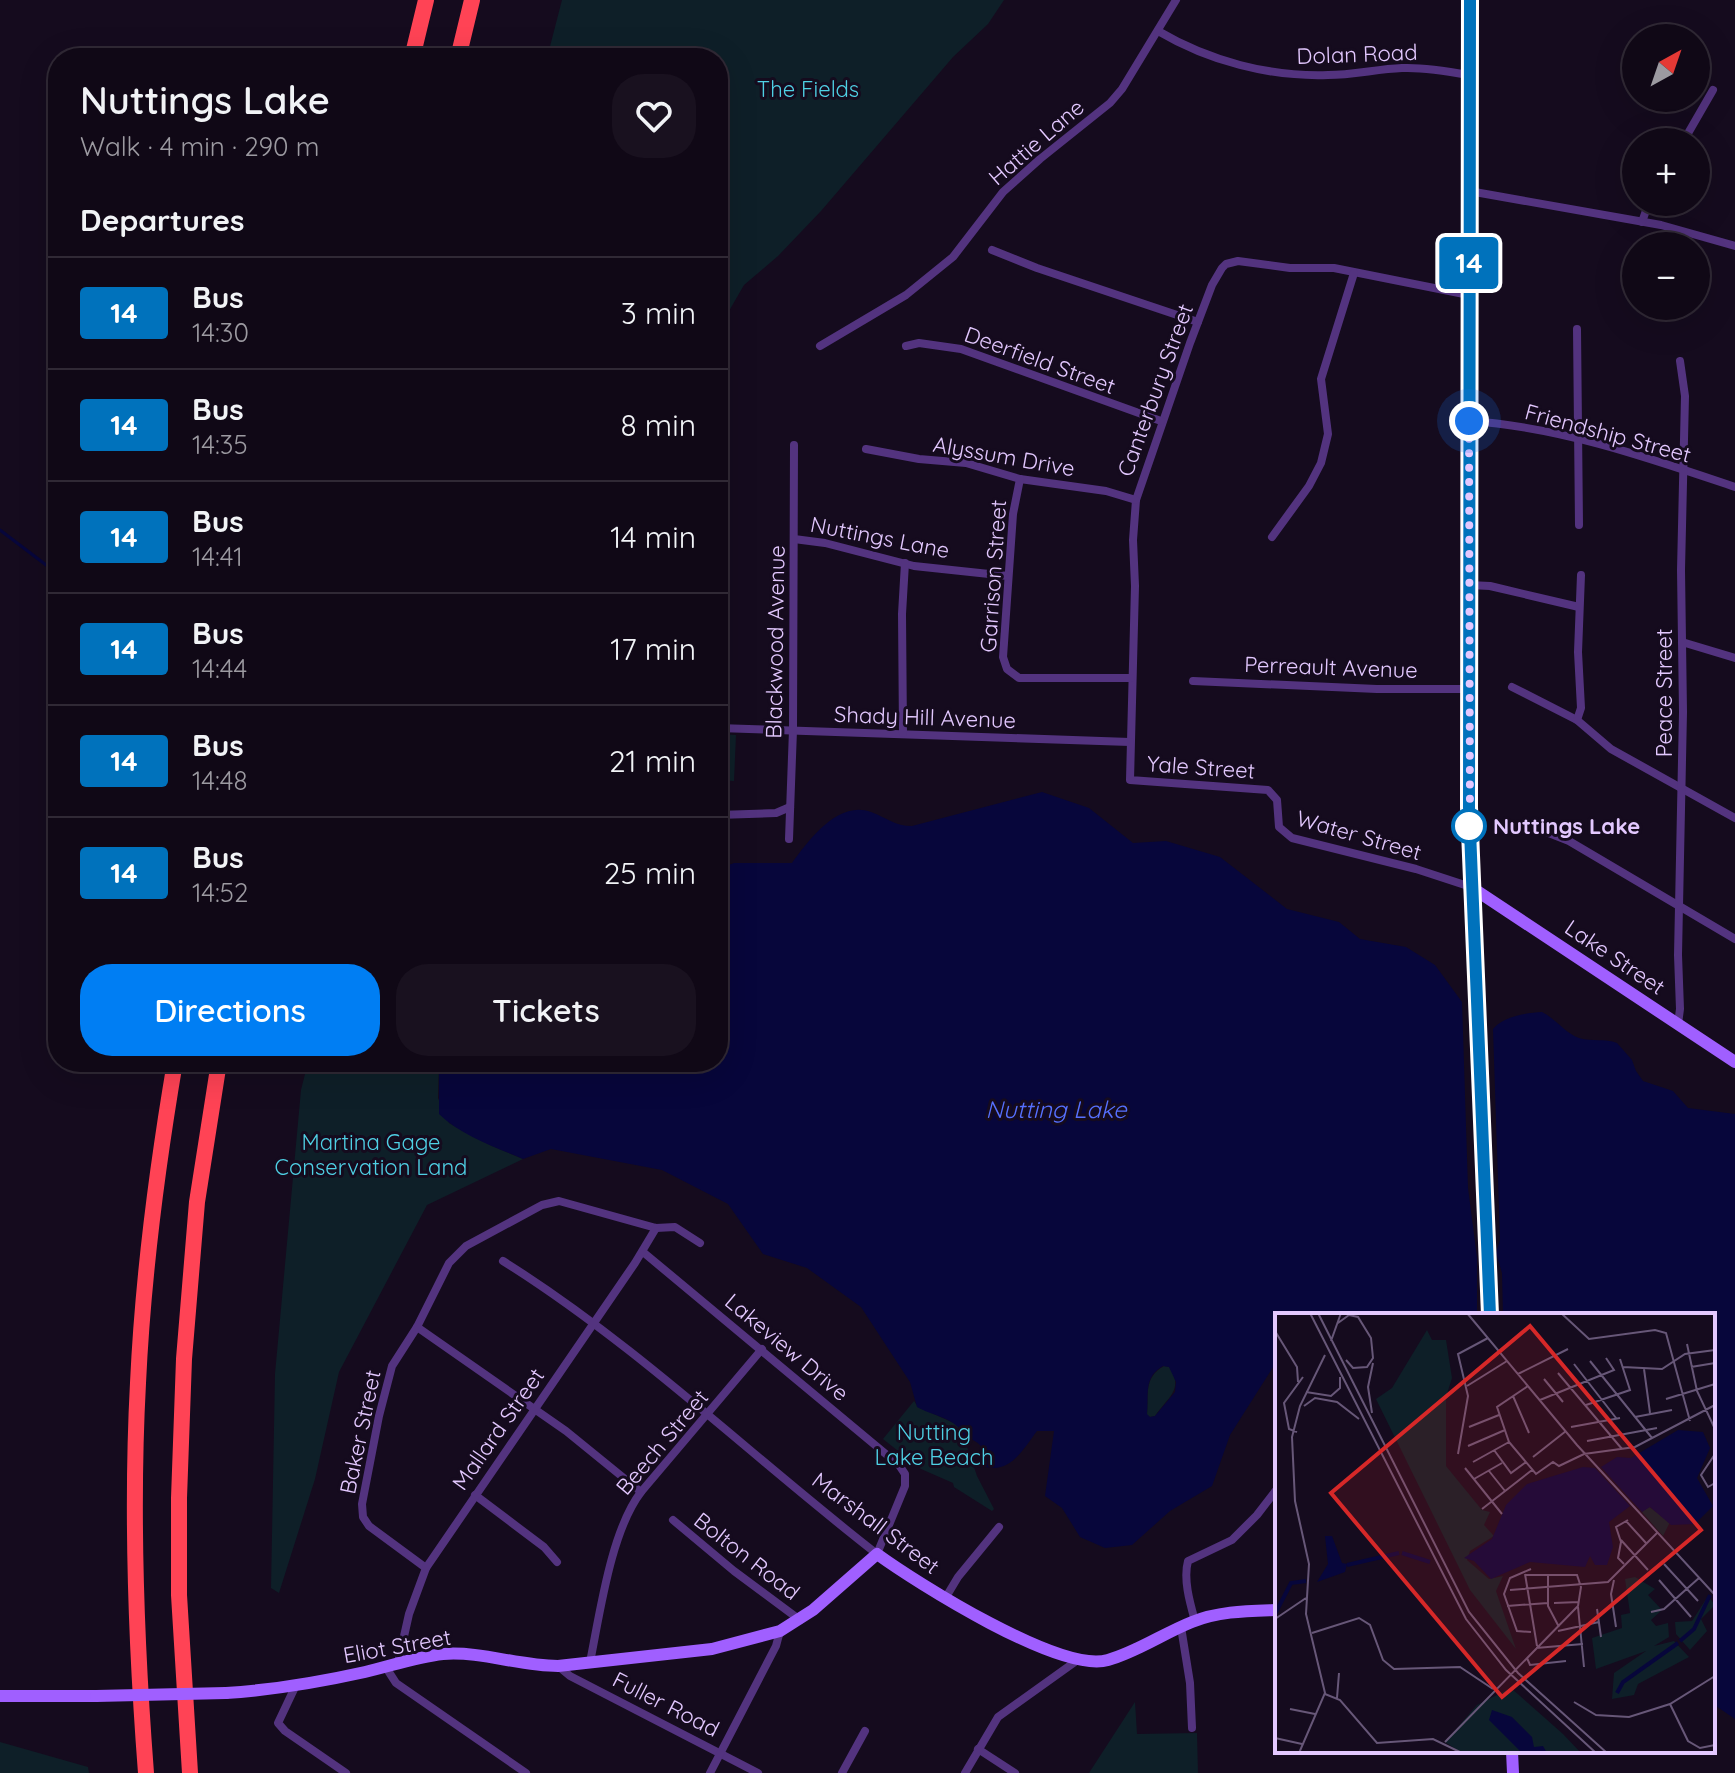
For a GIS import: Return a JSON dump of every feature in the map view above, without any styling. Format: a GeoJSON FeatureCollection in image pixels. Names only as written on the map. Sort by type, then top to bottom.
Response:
{"type":"FeatureCollection","features":[{"type":"Feature","properties":{"kind":"highway"},"geometry":{"type":"LineString","coordinates":[[414,48],[426,0]]}},
{"type":"Feature","properties":{"kind":"highway"},"geometry":{"type":"LineString","coordinates":[[460,48],[472,0]]}},
{"type":"Feature","properties":{"kind":"highway"},"geometry":{"type":"LineString","coordinates":[[146,1773],[135,1585],[138,1383],[152,1221],[174,1072]]}},
{"type":"Feature","properties":{"kind":"highway"},"geometry":{"type":"LineString","coordinates":[[190,1773],[179,1595],[184,1359],[197,1202],[217,1072]]}},
{"type":"Feature","properties":{"kind":"street","name":"Hattie Lane"},"geometry":{"type":"LineString","coordinates":[[820,346],[906,295],[953,257],[1003,192],[1110,103],[1129,80],[1176,0]]}},
{"type":"Feature","properties":{"kind":"street"},"geometry":{"type":"LineString","coordinates":[[1470,0],[1468,689],[1471,887],[1490,1313]]}},
{"type":"Feature","properties":{"kind":"street","name":"Dolan Road"},"geometry":{"type":"LineString","coordinates":[[1158,31],[1179,44],[1248,68],[1285,74],[1328,75],[1402,68],[1469,75]]}},
{"type":"Feature","properties":{"kind":"street"},"geometry":{"type":"LineString","coordinates":[[1691,128],[1713,90]]}},
{"type":"Feature","properties":{"kind":"street"},"geometry":{"type":"LineString","coordinates":[[1469,191],[1642,222],[1735,246]]}},
{"type":"Feature","properties":{"kind":"street"},"geometry":{"type":"LineString","coordinates":[[1642,222],[1644,216]]}},
{"type":"Feature","properties":{"kind":"street"},"geometry":{"type":"LineString","coordinates":[[992,250],[1198,322]]}},
{"type":"Feature","properties":{"kind":"street","name":"Canterbury Street"},"geometry":{"type":"LineString","coordinates":[[1130,780],[1136,500],[1161,421],[1217,275],[1226,264],[1232,262],[1276,267],[1334,268],[1469,295]]}},
{"type":"Feature","properties":{"kind":"street"},"geometry":{"type":"LineString","coordinates":[[1272,537],[1309,486],[1321,463],[1328,434],[1321,379],[1354,273]]}},
{"type":"Feature","properties":{"kind":"street"},"geometry":{"type":"LineString","coordinates":[[1577,329],[1579,525]]}},
{"type":"Feature","properties":{"kind":"street","name":"Deerfield Street"},"geometry":{"type":"LineString","coordinates":[[906,346],[919,343],[952,347],[1161,421]]}},
{"type":"Feature","properties":{"kind":"street","name":"Peace Street"},"geometry":{"type":"LineString","coordinates":[[1678,1024],[1685,396],[1680,361]]}},
{"type":"Feature","properties":{"kind":"street","name":"Friendship Street"},"geometry":{"type":"LineString","coordinates":[[1469,421],[1518,426],[1579,439],[1735,487]]}},
{"type":"Feature","properties":{"kind":"street","name":"Blackwood Avenue"},"geometry":{"type":"LineString","coordinates":[[789,839],[793,730],[794,445]]}},
{"type":"Feature","properties":{"kind":"street","name":"Alyssum Drive"},"geometry":{"type":"LineString","coordinates":[[866,449],[919,459],[966,463],[1020,479],[1106,491],[1136,500]]}},
{"type":"Feature","properties":{"kind":"street","name":"Garrison Street"},"geometry":{"type":"LineString","coordinates":[[1020,479],[1013,514],[1003,657],[1011,674],[1019,678],[1040,679],[1131,678]]}},
{"type":"Feature","properties":{"kind":"street","name":"Nuttings Lane"},"geometry":{"type":"LineString","coordinates":[[794,539],[825,543],[905,563],[1008,576]]}},
{"type":"Feature","properties":{"kind":"street"},"geometry":{"type":"LineString","coordinates":[[903,733],[905,563]]}},
{"type":"Feature","properties":{"kind":"street"},"geometry":{"type":"LineString","coordinates":[[1577,720],[1581,708],[1578,652],[1581,575]]}},
{"type":"Feature","properties":{"kind":"street"},"geometry":{"type":"LineString","coordinates":[[1469,585],[1490,586],[1579,607]]}},
{"type":"Feature","properties":{"kind":"street"},"geometry":{"type":"LineString","coordinates":[[1682,642],[1735,658]]}},
{"type":"Feature","properties":{"kind":"street","name":"Perreault Avenue"},"geometry":{"type":"LineString","coordinates":[[1193,681],[1377,689],[1468,689]]}},
{"type":"Feature","properties":{"kind":"street"},"geometry":{"type":"LineString","coordinates":[[1512,687],[1577,720],[1611,749],[1735,818]]}},
{"type":"Feature","properties":{"kind":"street","name":"Shady Hill Avenue"},"geometry":{"type":"LineString","coordinates":[[728,728],[1130,742]]}},
{"type":"Feature","properties":{"kind":"street","name":"Yale Street"},"geometry":{"type":"LineString","coordinates":[[1130,780],[1268,790]]}},
{"type":"Feature","properties":{"kind":"street","name":"Water Street"},"geometry":{"type":"LineString","coordinates":[[1268,790],[1277,800],[1279,827],[1292,838],[1416,869],[1471,887]]}},
{"type":"Feature","properties":{"kind":"street"},"geometry":{"type":"LineString","coordinates":[[728,815],[776,813],[790,807]]}},
{"type":"Feature","properties":{"kind":"street"},"geometry":{"type":"LineString","coordinates":[[1536,828],[1569,841],[1735,939]]}},
{"type":"Feature","properties":{"kind":"street","name":"Lake Street"},"geometry":{"type":"LineString","coordinates":[[1471,887],[1735,1062]]}},
{"type":"Feature","properties":{"kind":"street","name":"Baker Street"},"geometry":{"type":"LineString","coordinates":[[426,1568],[381,1536],[363,1517],[362,1504],[392,1366],[417,1327],[449,1263],[461,1249],[548,1203],[565,1202],[656,1228],[675,1227],[700,1243]]}},
{"type":"Feature","properties":{"kind":"street","name":"Mallard Street"},"geometry":{"type":"LineString","coordinates":[[392,1665],[426,1568],[643,1252],[656,1228]]}},
{"type":"Feature","properties":{"kind":"street","name":"Lakeview Drive"},"geometry":{"type":"LineString","coordinates":[[643,1252],[896,1461],[905,1474]]}},
{"type":"Feature","properties":{"kind":"street","name":"Marshall Street"},"geometry":{"type":"LineString","coordinates":[[503,1261],[593,1323],[877,1554],[1027,1642],[1090,1662],[1109,1660],[1195,1621],[1230,1612],[1275,1610]]}},
{"type":"Feature","properties":{"kind":"street"},"geometry":{"type":"LineString","coordinates":[[417,1327],[535,1408],[641,1492]]}},
{"type":"Feature","properties":{"kind":"street","name":"Beech Street"},"geometry":{"type":"LineString","coordinates":[[590,1662],[619,1533],[629,1509],[762,1349]]}},
{"type":"Feature","properties":{"kind":"street","name":"Eliot Street"},"geometry":{"type":"LineString","coordinates":[[0,1696],[226,1693],[296,1685],[439,1655],[461,1654],[558,1666],[712,1649],[780,1631],[800,1620],[877,1554],[905,1486],[905,1474]]}},
{"type":"Feature","properties":{"kind":"street"},"geometry":{"type":"LineString","coordinates":[[1195,1621],[1189,1596],[1188,1561],[1232,1540],[1275,1492]]}},
{"type":"Feature","properties":{"kind":"street"},"geometry":{"type":"LineString","coordinates":[[475,1495],[544,1547],[557,1562]]}},
{"type":"Feature","properties":{"kind":"street","name":"Bolton Road"},"geometry":{"type":"LineString","coordinates":[[673,1520],[800,1620]]}},
{"type":"Feature","properties":{"kind":"street"},"geometry":{"type":"LineString","coordinates":[[946,1597],[958,1577],[999,1527]]}},
{"type":"Feature","properties":{"kind":"street"},"geometry":{"type":"LineString","coordinates":[[1181,1627],[1190,1683],[1192,1728]]}},
{"type":"Feature","properties":{"kind":"street"},"geometry":{"type":"LineString","coordinates":[[710,1773],[776,1646],[780,1631]]}},
{"type":"Feature","properties":{"kind":"street"},"geometry":{"type":"LineString","coordinates":[[965,1773],[993,1725],[1006,1710],[1079,1659]]}},
{"type":"Feature","properties":{"kind":"street"},"geometry":{"type":"LineString","coordinates":[[392,1665],[396,1683],[526,1773]]}},
{"type":"Feature","properties":{"kind":"street","name":"Fuller Road"},"geometry":{"type":"LineString","coordinates":[[558,1666],[570,1676],[758,1773]]}},
{"type":"Feature","properties":{"kind":"street"},"geometry":{"type":"LineString","coordinates":[[296,1685],[278,1723],[346,1773]]}},
{"type":"Feature","properties":{"kind":"street"},"geometry":{"type":"LineString","coordinates":[[842,1773],[865,1731]]}},
{"type":"Feature","properties":{"kind":"street"},"geometry":{"type":"LineString","coordinates":[[978,1749],[1015,1773]]}},
{"type":"Feature","properties":{"kind":"street"},"geometry":{"type":"LineString","coordinates":[[1512,1753],[1513,1773]]}},
{"type":"Feature","properties":{"kind":"green space","name":"The Fields"},"geometry":{"type":"Polygon","coordinates":[[[562,0],[1004,0],[988,24],[953,57],[821,211],[778,256],[744,285],[728,313],[728,48],[550,48],[562,0]]]}},
{"type":"Feature","properties":{"kind":"green space"},"geometry":{"type":"Polygon","coordinates":[[[728,735],[736,735],[734,781],[728,781],[728,735]]]}},
{"type":"Feature","properties":{"kind":"green space","name":"Martina Gage Conservation Land"},"geometry":{"type":"Polygon","coordinates":[[[306,1072],[439,1072],[438,1098],[449,1123],[523,1159],[427,1205],[339,1372],[315,1479],[279,1593],[271,1588],[275,1374],[301,1090],[306,1072]]]}},
{"type":"Feature","properties":{"kind":"green space"},"geometry":{"type":"Polygon","coordinates":[[[1164,1366],[1169,1367],[1175,1387],[1155,1416],[1150,1417],[1147,1415],[1150,1382],[1164,1366]]]}},
{"type":"Feature","properties":{"kind":"green space","name":"Nutting Lake Beach"},"geometry":{"type":"Polygon","coordinates":[[[914,1401],[918,1407],[961,1429],[977,1476],[994,1509],[992,1511],[954,1487],[953,1483],[921,1469],[883,1439],[914,1401]]]}},
{"type":"Feature","properties":{"kind":"green space"},"geometry":{"type":"Polygon","coordinates":[[[1135,1702],[1137,1734],[1197,1733],[1198,1773],[1089,1773],[1135,1702]]]}},
{"type":"Feature","properties":{"kind":"green space"},"geometry":{"type":"Polygon","coordinates":[[[0,1742],[88,1767],[89,1773],[0,1773],[0,1742]]]}},
{"type":"Feature","properties":{"kind":"water","name":"Nutting Lake"},"geometry":{"type":"Polygon","coordinates":[[[1042,792],[1089,808],[1133,843],[1166,841],[1220,857],[1287,909],[1339,922],[1360,939],[1406,947],[1435,965],[1462,1002],[1468,1188],[1477,1258],[1477,1313],[1275,1313],[1275,1364],[1230,1435],[1212,1486],[1170,1511],[1132,1545],[1105,1548],[1080,1537],[1062,1508],[1045,1496],[1054,1431],[1037,1431],[1010,1463],[995,1468],[986,1467],[979,1444],[962,1435],[950,1421],[917,1407],[910,1382],[861,1307],[807,1268],[763,1254],[728,1204],[662,1170],[551,1149],[523,1159],[468,1135],[439,1114],[439,1072],[728,1072],[728,865],[792,863],[826,824],[847,812],[871,812],[906,826],[1042,792]],[[1163,1366],[1152,1375],[1147,1414],[1150,1417],[1155,1416],[1175,1392],[1176,1382],[1169,1367],[1163,1366]]]}},
{"type":"Feature","properties":{"kind":"water"},"geometry":{"type":"Polygon","coordinates":[[[1542,1012],[1579,1038],[1617,1043],[1632,1060],[1643,1081],[1673,1091],[1688,1108],[1735,1114],[1735,1719],[1715,1705],[1715,1313],[1503,1313],[1502,1273],[1496,1253],[1500,1240],[1493,1029],[1509,1018],[1542,1012]]]}},
{"type":"Feature","properties":{"kind":"waterway"},"geometry":{"type":"LineString","coordinates":[[0,530],[48,566]]}},
{"type":"Feature","properties":{"kind":"bus line","name":"14"},"geometry":{"type":"LineString","coordinates":[[1470,0],[1469,807],[1490,1313]]}},
{"type":"Feature","properties":{"kind":"place","name":"Nuttings Lake"},"geometry":{"type":"Point","coordinates":[1469,826]}},
{"type":"Feature","properties":{"kind":"route"},"geometry":{"type":"LineString","coordinates":[[1469,421],[1470,834],[1469,826]]}}]}
